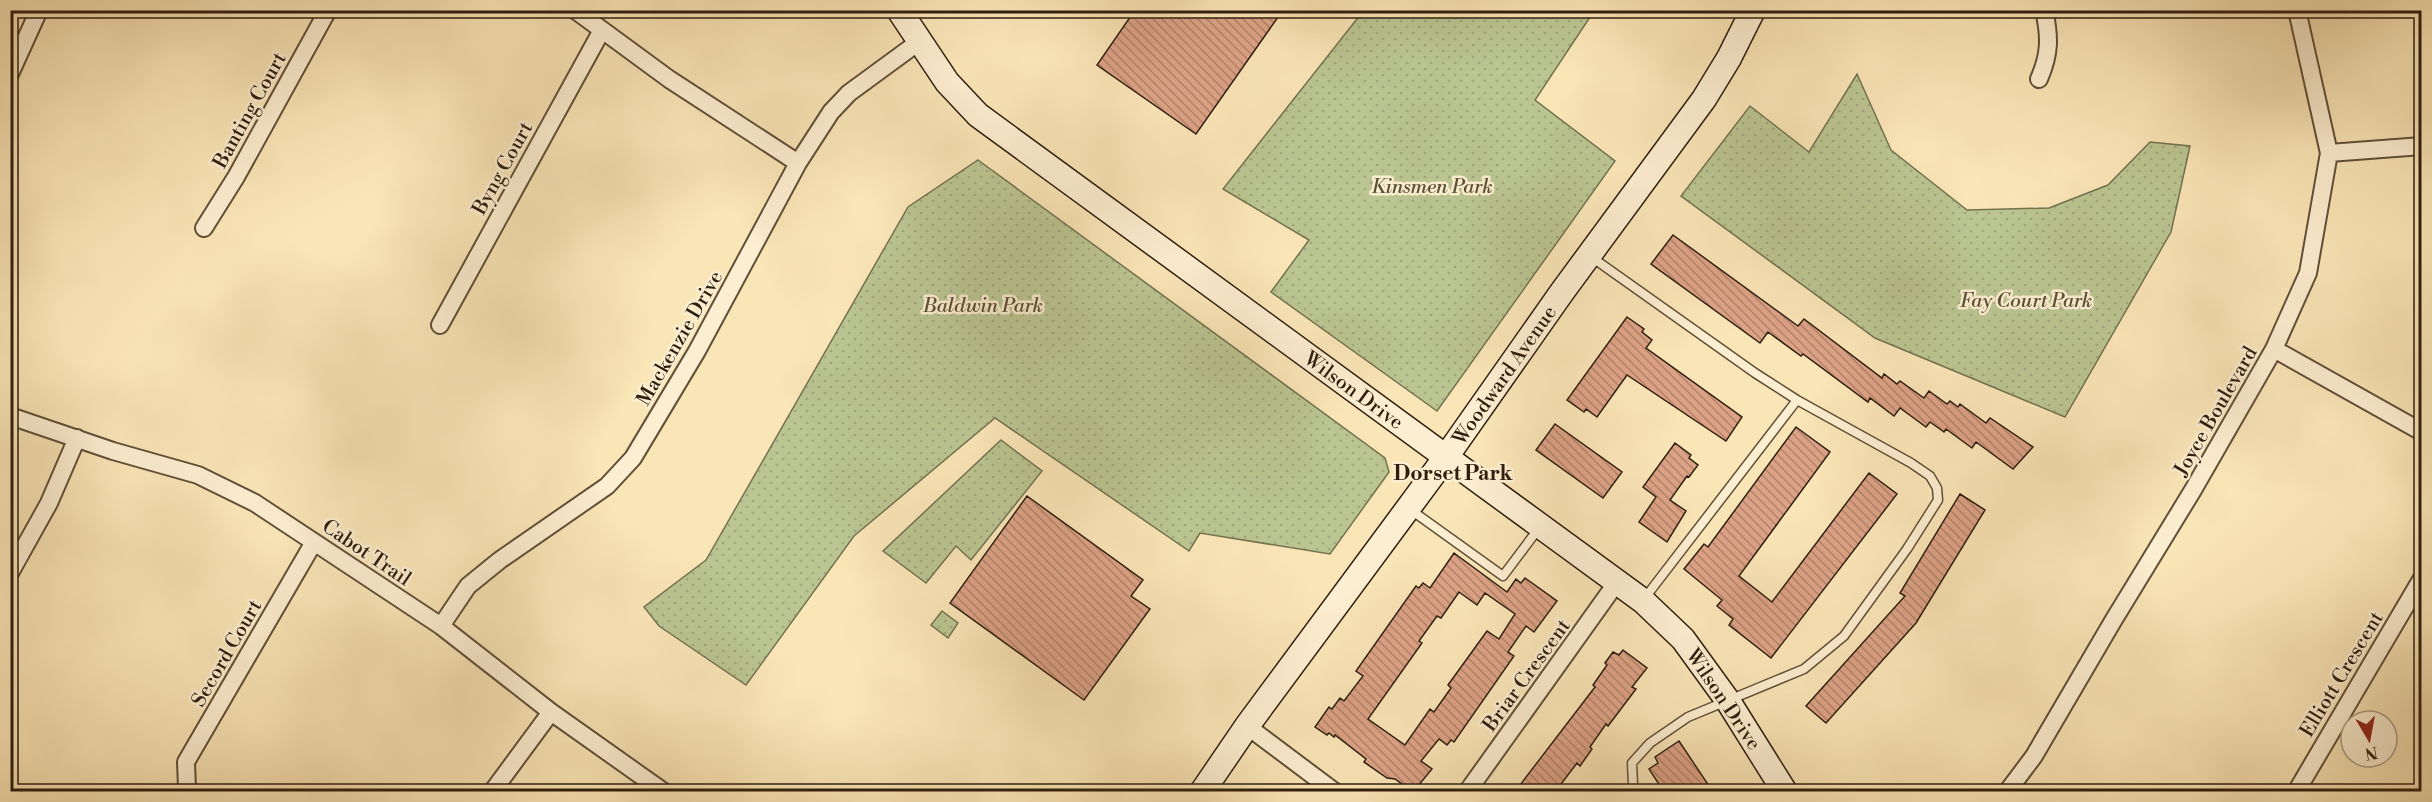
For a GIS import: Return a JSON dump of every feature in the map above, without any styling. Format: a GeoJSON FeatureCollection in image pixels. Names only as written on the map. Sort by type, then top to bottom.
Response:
{"type":"FeatureCollection","features":[{"type":"Feature","properties":{"kind":"street"},"geometry":{"type":"LineString","coordinates":[[10,74],[39,10]]}},
{"type":"Feature","properties":{"kind":"street","name":"Banting Court"},"geometry":{"type":"LineString","coordinates":[[204,228],[236,177],[328,10]]}},
{"type":"Feature","properties":{"kind":"street"},"geometry":{"type":"LineString","coordinates":[[574,10],[669,79],[798,163]]}},
{"type":"Feature","properties":{"kind":"street","name":"Wilson Drive"},"geometry":{"type":"LineString","coordinates":[[899,10],[947,82],[978,115],[1643,601],[1683,639],[1728,701],[1785,792]]}},
{"type":"Feature","properties":{"kind":"street","name":"Woodward Avenue"},"geometry":{"type":"LineString","coordinates":[[1202,792],[1247,726],[1446,457],[1704,99],[1729,58],[1753,10]]}},
{"type":"Feature","properties":{"kind":"street"},"geometry":{"type":"LineString","coordinates":[[2040,79],[2047,61],[2049,34],[2044,10]]}},
{"type":"Feature","properties":{"kind":"street","name":"Joyce Boulevard"},"geometry":{"type":"LineString","coordinates":[[2007,792],[2034,756],[2193,490],[2274,349],[2308,273],[2329,153],[2297,10]]}},
{"type":"Feature","properties":{"kind":"street","name":"Byng Court"},"geometry":{"type":"LineString","coordinates":[[440,326],[602,30]]}},
{"type":"Feature","properties":{"kind":"street","name":"Mackenzie Drive"},"geometry":{"type":"LineString","coordinates":[[441,626],[468,586],[500,560],[607,486],[633,458],[697,351],[798,163],[831,112],[849,93],[920,41]]}},
{"type":"Feature","properties":{"kind":"street"},"geometry":{"type":"LineString","coordinates":[[2329,153],[2421,146]]}},
{"type":"Feature","properties":{"kind":"street"},"geometry":{"type":"LineString","coordinates":[[2274,349],[2421,432]]}},
{"type":"Feature","properties":{"kind":"street","name":"Cabot Trail"},"geometry":{"type":"LineString","coordinates":[[10,416],[198,476],[255,503],[441,626],[551,712],[664,792]]}},
{"type":"Feature","properties":{"kind":"street"},"geometry":{"type":"LineString","coordinates":[[10,573],[49,503],[77,438]]}},
{"type":"Feature","properties":{"kind":"street","name":"Secord Court"},"geometry":{"type":"LineString","coordinates":[[187,788],[186,762],[314,542]]}},
{"type":"Feature","properties":{"kind":"street","name":"Elliott Crescent"},"geometry":{"type":"LineString","coordinates":[[2296,792],[2421,578]]}},
{"type":"Feature","properties":{"kind":"street","name":"Briar Crescent"},"geometry":{"type":"LineString","coordinates":[[1467,792],[1617,582]]}},
{"type":"Feature","properties":{"kind":"street"},"geometry":{"type":"LineString","coordinates":[[492,792],[551,712]]}},
{"type":"Feature","properties":{"kind":"street"},"geometry":{"type":"LineString","coordinates":[[1247,726],[1335,792]]}},
{"type":"Feature","properties":{"kind":"lane"},"geometry":{"type":"LineString","coordinates":[[1590,255],[1755,373],[1797,400],[1930,476],[1937,488],[1938,500],[1907,549],[1844,636],[1804,669],[1688,717],[1650,742],[1632,763],[1633,784],[1637,792]]}},
{"type":"Feature","properties":{"kind":"lane"},"geometry":{"type":"LineString","coordinates":[[1643,601],[1797,400]]}},
{"type":"Feature","properties":{"kind":"lane"},"geometry":{"type":"LineString","coordinates":[[1408,508],[1503,576],[1540,526]]}},
{"type":"Feature","properties":{"kind":"green space","name":"Kinsmen Park"},"geometry":{"type":"Polygon","coordinates":[[[1364,10],[1594,11],[1535,100],[1615,161],[1437,411],[1271,292],[1309,240],[1223,189],[1364,10]]]}},
{"type":"Feature","properties":{"kind":"green space","name":"Fay Court Park"},"geometry":{"type":"Polygon","coordinates":[[[1857,74],[1891,150],[1967,210],[2049,208],[2108,185],[2150,142],[2190,146],[2171,232],[2065,417],[1875,338],[1681,196],[1750,106],[1809,152],[1857,74]]]}},
{"type":"Feature","properties":{"kind":"green space","name":"Baldwin Park"},"geometry":{"type":"Polygon","coordinates":[[[978,160],[1385,458],[1389,472],[1330,554],[1200,533],[1189,551],[995,418],[854,536],[746,685],[659,626],[644,607],[706,560],[908,207],[978,160]]]}},
{"type":"Feature","properties":{"kind":"green space"},"geometry":{"type":"Polygon","coordinates":[[[1001,440],[1042,471],[971,560],[956,546],[926,583],[883,551],[1001,440]]]}},
{"type":"Feature","properties":{"kind":"green space"},"geometry":{"type":"Polygon","coordinates":[[[942,611],[958,623],[948,638],[931,625],[942,611]]]}},
{"type":"Feature","properties":{"kind":"building"},"geometry":{"type":"Polygon","coordinates":[[[1135,10],[1283,10],[1196,134],[1097,65],[1135,10]]]}},
{"type":"Feature","properties":{"kind":"building"},"geometry":{"type":"Polygon","coordinates":[[[1673,235],[1798,326],[1804,319],[1882,378],[1884,374],[1897,384],[1900,381],[1924,398],[1929,391],[1947,404],[1950,401],[1958,407],[1960,404],[1986,423],[1990,418],[2033,447],[2013,469],[1976,442],[1972,448],[1946,429],[1944,432],[1930,422],[1926,427],[1900,408],[1894,416],[1870,398],[1868,402],[1803,354],[1801,356],[1768,332],[1760,343],[1651,264],[1673,235]]]}},
{"type":"Feature","properties":{"kind":"building"},"geometry":{"type":"Polygon","coordinates":[[[1627,317],[1644,329],[1642,332],[1652,340],[1646,348],[1742,417],[1726,441],[1627,375],[1597,417],[1586,409],[1584,412],[1567,400],[1627,317]]]}},
{"type":"Feature","properties":{"kind":"building"},"geometry":{"type":"Polygon","coordinates":[[[1555,424],[1622,472],[1603,498],[1536,450],[1555,424]]]}},
{"type":"Feature","properties":{"kind":"building"},"geometry":{"type":"Polygon","coordinates":[[[1796,427],[1830,452],[1739,576],[1772,602],[1869,473],[1897,494],[1771,658],[1729,625],[1733,619],[1717,606],[1722,600],[1684,569],[1704,544],[1708,547],[1796,427]]]}},
{"type":"Feature","properties":{"kind":"building"},"geometry":{"type":"Polygon","coordinates":[[[1675,443],[1691,455],[1689,458],[1698,465],[1670,500],[1686,511],[1667,542],[1639,522],[1656,497],[1643,487],[1675,443]]]}},
{"type":"Feature","properties":{"kind":"building"},"geometry":{"type":"Polygon","coordinates":[[[1960,494],[1985,510],[1916,623],[1826,723],[1806,706],[1905,596],[1900,593],[1960,494]]]}},
{"type":"Feature","properties":{"kind":"building"},"geometry":{"type":"Polygon","coordinates":[[[1027,496],[1143,580],[1131,596],[1150,609],[1084,700],[950,603],[1027,496]]]}},
{"type":"Feature","properties":{"kind":"building"},"geometry":{"type":"Polygon","coordinates":[[[1454,553],[1507,592],[1516,579],[1521,583],[1525,578],[1557,601],[1534,632],[1526,626],[1508,652],[1514,656],[1454,742],[1451,740],[1447,745],[1439,739],[1421,761],[1432,769],[1413,792],[1364,762],[1366,759],[1335,735],[1334,737],[1329,733],[1327,735],[1315,727],[1329,707],[1332,709],[1340,698],[1344,701],[1363,676],[1356,671],[1416,586],[1419,588],[1423,583],[1430,588],[1454,553]],[[1459,592],[1441,618],[1437,616],[1419,641],[1422,643],[1368,719],[1405,745],[1430,709],[1434,712],[1451,688],[1448,685],[1487,631],[1499,639],[1515,614],[1485,593],[1477,605],[1459,592]]]}},
{"type":"Feature","properties":{"kind":"building"},"geometry":{"type":"Polygon","coordinates":[[[1623,650],[1647,668],[1632,687],[1636,689],[1608,726],[1606,724],[1580,766],[1577,763],[1555,792],[1529,792],[1520,785],[1595,687],[1593,685],[1613,652],[1619,655],[1623,650]]]}},
{"type":"Feature","properties":{"kind":"building"},"geometry":{"type":"Polygon","coordinates":[[[1679,741],[1713,792],[1664,792],[1649,769],[1658,763],[1655,757],[1679,741]]]}},
{"type":"Feature","properties":{"kind":"district","name":"Dorset Park"},"geometry":{"type":"Point","coordinates":[1453,473]}}]}
